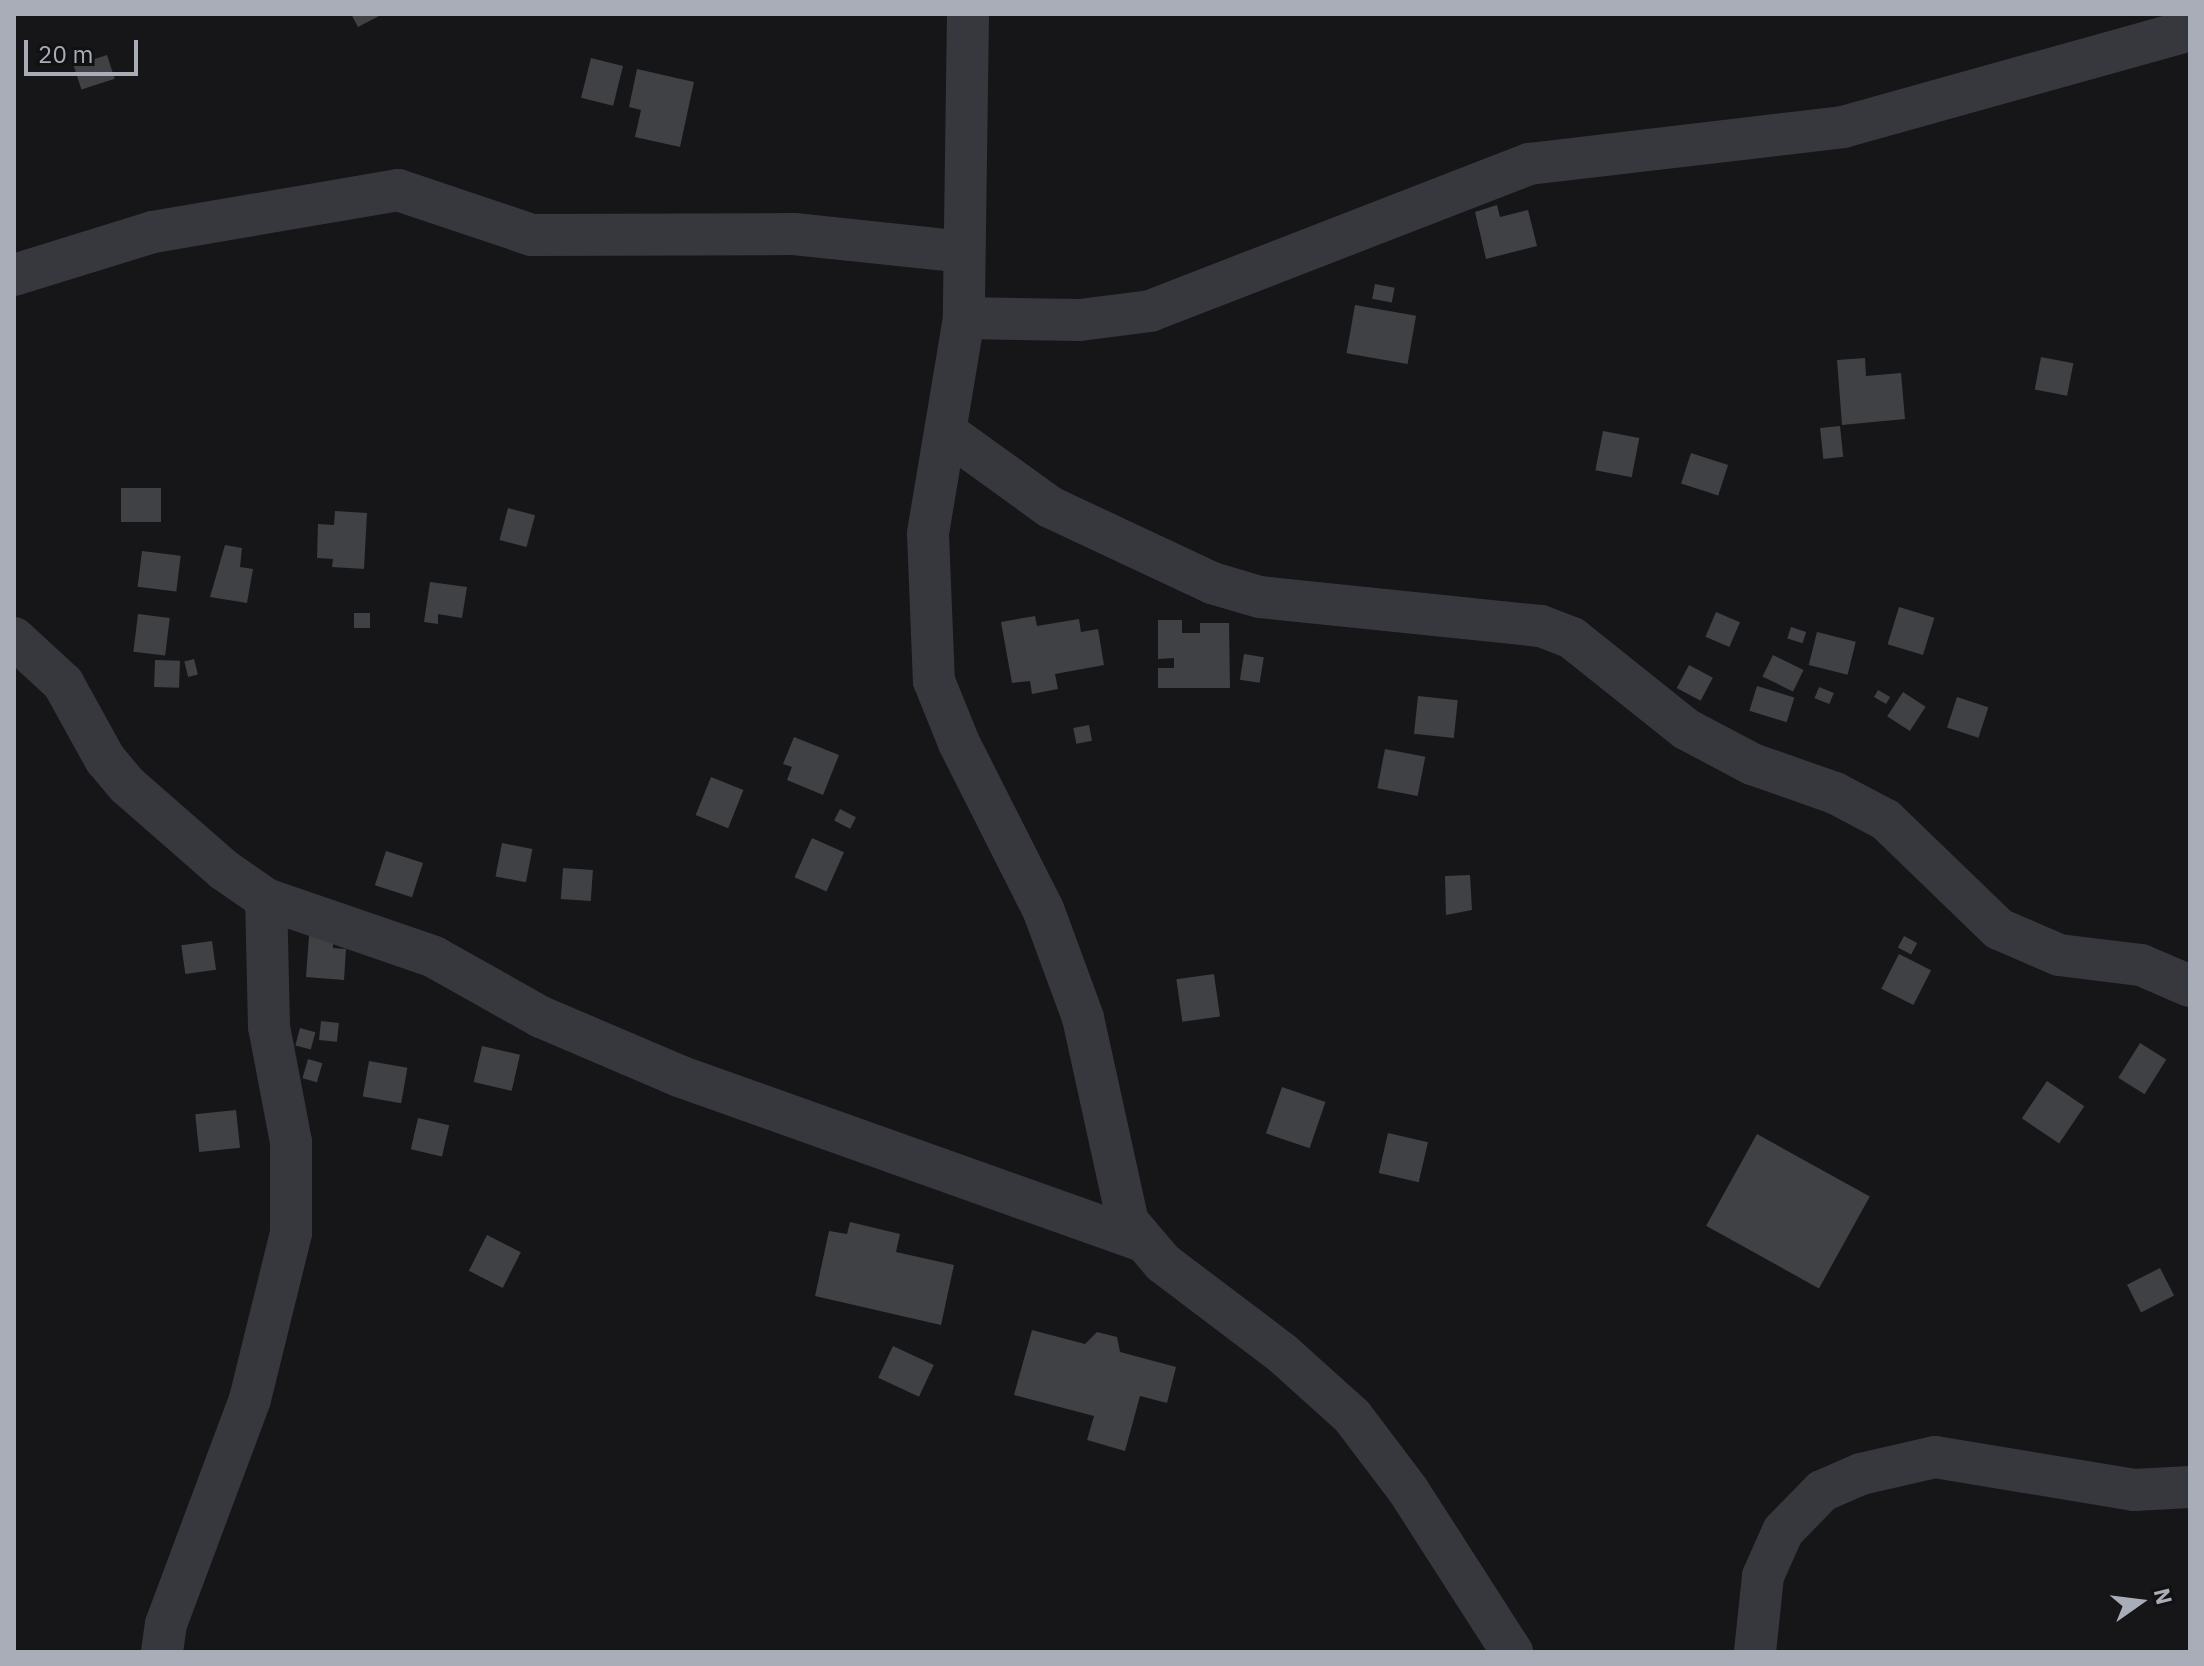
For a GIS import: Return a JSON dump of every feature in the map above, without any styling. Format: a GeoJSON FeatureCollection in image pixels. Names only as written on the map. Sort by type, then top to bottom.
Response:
{"type":"FeatureCollection","features":[{"type":"Feature","properties":{"kind":"street"},"geometry":{"type":"LineString","coordinates":[[968,14],[964,318],[928,534],[934,681],[959,743],[1043,909],[1083,1018],[1117,1189],[1128,1222],[1142,1241],[1352,1416],[1408,1490],[1512,1652]]}},
{"type":"Feature","properties":{"kind":"street"},"geometry":{"type":"LineString","coordinates":[[964,318],[1080,320],[1150,311],[1500,172],[1843,127],[2190,30]]}},
{"type":"Feature","properties":{"kind":"street"},"geometry":{"type":"LineString","coordinates":[[14,275],[153,232],[398,190],[532,235],[794,234],[964,252]]}},
{"type":"Feature","properties":{"kind":"street"},"geometry":{"type":"LineString","coordinates":[[946,432],[1050,507],[1212,583],[1260,597],[1541,626],[1572,638],[1686,729],[1752,764],[1835,793],[1886,820],[1999,929],[2059,955],[2141,965],[2190,986]]}},
{"type":"Feature","properties":{"kind":"street"},"geometry":{"type":"LineString","coordinates":[[14,638],[63,683],[105,759],[128,786],[224,870],[266,899],[434,957],[541,1017],[679,1076],[1142,1241]]}},
{"type":"Feature","properties":{"kind":"street"},"geometry":{"type":"LineString","coordinates":[[162,1652],[166,1624],[250,1399],[291,1233],[291,1142],[272,1058],[266,899]]}},
{"type":"Feature","properties":{"kind":"street"},"geometry":{"type":"LineString","coordinates":[[1755,1652],[1763,1576],[1783,1531],[1822,1491],[1861,1474],[1935,1457],[2134,1490],[2190,1487]]}},
{"type":"Feature","properties":{"kind":"building"},"geometry":{"type":"Polygon","coordinates":[[[351,14],[383,14],[358,27],[351,14]]]}},
{"type":"Feature","properties":{"kind":"building"},"geometry":{"type":"Polygon","coordinates":[[[107,55],[115,79],[81,90],[74,66],[107,55]]]}},
{"type":"Feature","properties":{"kind":"building"},"geometry":{"type":"Polygon","coordinates":[[[591,58],[623,66],[613,106],[581,98],[591,58]]]}},
{"type":"Feature","properties":{"kind":"building"},"geometry":{"type":"Polygon","coordinates":[[[637,69],[694,82],[680,147],[635,137],[641,110],[629,107],[637,69]]]}},
{"type":"Feature","properties":{"kind":"building"},"geometry":{"type":"Polygon","coordinates":[[[1497,205],[1500,217],[1528,210],[1537,246],[1486,259],[1475,212],[1497,205]]]}},
{"type":"Feature","properties":{"kind":"building"},"geometry":{"type":"Polygon","coordinates":[[[1375,284],[1395,288],[1392,303],[1372,299],[1375,284]]]}},
{"type":"Feature","properties":{"kind":"building"},"geometry":{"type":"Polygon","coordinates":[[[1355,305],[1416,316],[1408,364],[1346,353],[1355,305]]]}},
{"type":"Feature","properties":{"kind":"building"},"geometry":{"type":"Polygon","coordinates":[[[2041,357],[2073,363],[2067,396],[2035,389],[2041,357]]]}},
{"type":"Feature","properties":{"kind":"building"},"geometry":{"type":"Polygon","coordinates":[[[1865,358],[1866,376],[1901,373],[1905,419],[1842,425],[1837,360],[1865,358]]]}},
{"type":"Feature","properties":{"kind":"building"},"geometry":{"type":"Polygon","coordinates":[[[1840,426],[1843,457],[1823,459],[1820,428],[1840,426]]]}},
{"type":"Feature","properties":{"kind":"building"},"geometry":{"type":"Polygon","coordinates":[[[1603,431],[1639,438],[1632,477],[1595,470],[1603,431]]]}},
{"type":"Feature","properties":{"kind":"building"},"geometry":{"type":"Polygon","coordinates":[[[1691,453],[1728,465],[1718,495],[1681,483],[1691,453]]]}},
{"type":"Feature","properties":{"kind":"building"},"geometry":{"type":"Polygon","coordinates":[[[121,488],[161,488],[161,522],[121,522],[121,488]]]}},
{"type":"Feature","properties":{"kind":"building"},"geometry":{"type":"Polygon","coordinates":[[[508,508],[535,515],[527,547],[499,540],[508,508]]]}},
{"type":"Feature","properties":{"kind":"building"},"geometry":{"type":"Polygon","coordinates":[[[335,511],[367,513],[364,569],[332,567],[333,559],[317,558],[318,524],[334,525],[335,511]]]}},
{"type":"Feature","properties":{"kind":"building"},"geometry":{"type":"Polygon","coordinates":[[[225,545],[242,548],[240,567],[253,569],[247,603],[210,597],[225,545]]]}},
{"type":"Feature","properties":{"kind":"building"},"geometry":{"type":"Polygon","coordinates":[[[142,551],[181,556],[176,591],[138,587],[142,551]]]}},
{"type":"Feature","properties":{"kind":"building"},"geometry":{"type":"Polygon","coordinates":[[[430,582],[467,587],[462,618],[438,614],[438,624],[424,622],[430,582]]]}},
{"type":"Feature","properties":{"kind":"building"},"geometry":{"type":"Polygon","coordinates":[[[1899,607],[1934,618],[1923,655],[1888,644],[1899,607]]]}},
{"type":"Feature","properties":{"kind":"building"},"geometry":{"type":"Polygon","coordinates":[[[1716,612],[1740,622],[1729,647],[1705,637],[1716,612]]]}},
{"type":"Feature","properties":{"kind":"building"},"geometry":{"type":"Polygon","coordinates":[[[354,613],[370,613],[370,628],[354,628],[354,613]]]}},
{"type":"Feature","properties":{"kind":"building"},"geometry":{"type":"Polygon","coordinates":[[[138,614],[170,618],[165,656],[133,652],[138,614]]]}},
{"type":"Feature","properties":{"kind":"building"},"geometry":{"type":"Polygon","coordinates":[[[1035,616],[1037,626],[1079,619],[1081,632],[1098,629],[1104,665],[1055,674],[1058,689],[1032,694],[1030,681],[1012,683],[1001,622],[1035,616]]]}},
{"type":"Feature","properties":{"kind":"building"},"geometry":{"type":"Polygon","coordinates":[[[1158,620],[1182,620],[1182,633],[1200,633],[1200,623],[1229,623],[1230,688],[1158,688],[1158,668],[1174,668],[1174,658],[1158,659],[1158,620]]]}},
{"type":"Feature","properties":{"kind":"building"},"geometry":{"type":"Polygon","coordinates":[[[1791,627],[1806,632],[1803,643],[1787,638],[1791,627]]]}},
{"type":"Feature","properties":{"kind":"building"},"geometry":{"type":"Polygon","coordinates":[[[1817,632],[1856,642],[1848,675],[1809,665],[1817,632]]]}},
{"type":"Feature","properties":{"kind":"building"},"geometry":{"type":"Polygon","coordinates":[[[1244,654],[1264,657],[1260,683],[1240,680],[1244,654]]]}},
{"type":"Feature","properties":{"kind":"building"},"geometry":{"type":"Polygon","coordinates":[[[1773,655],[1804,670],[1793,691],[1762,677],[1773,655]]]}},
{"type":"Feature","properties":{"kind":"building"},"geometry":{"type":"Polygon","coordinates":[[[194,659],[198,675],[188,677],[184,661],[194,659]]]}},
{"type":"Feature","properties":{"kind":"building"},"geometry":{"type":"Polygon","coordinates":[[[155,660],[180,661],[179,688],[154,687],[155,660]]]}},
{"type":"Feature","properties":{"kind":"building"},"geometry":{"type":"Polygon","coordinates":[[[1689,665],[1713,678],[1701,701],[1677,688],[1689,665]]]}},
{"type":"Feature","properties":{"kind":"building"},"geometry":{"type":"Polygon","coordinates":[[[1757,686],[1794,697],[1787,722],[1749,711],[1757,686]]]}},
{"type":"Feature","properties":{"kind":"building"},"geometry":{"type":"Polygon","coordinates":[[[1819,687],[1834,693],[1829,704],[1815,698],[1819,687]]]}},
{"type":"Feature","properties":{"kind":"building"},"geometry":{"type":"Polygon","coordinates":[[[1878,690],[1890,697],[1886,704],[1874,697],[1878,690]]]}},
{"type":"Feature","properties":{"kind":"building"},"geometry":{"type":"Polygon","coordinates":[[[1903,692],[1926,707],[1910,731],[1887,716],[1903,692]]]}},
{"type":"Feature","properties":{"kind":"building"},"geometry":{"type":"Polygon","coordinates":[[[1418,696],[1458,700],[1454,738],[1414,734],[1418,696]]]}},
{"type":"Feature","properties":{"kind":"building"},"geometry":{"type":"Polygon","coordinates":[[[1957,697],[1988,707],[1978,738],[1947,727],[1957,697]]]}},
{"type":"Feature","properties":{"kind":"building"},"geometry":{"type":"Polygon","coordinates":[[[1089,725],[1092,741],[1076,744],[1073,728],[1089,725]]]}},
{"type":"Feature","properties":{"kind":"building"},"geometry":{"type":"Polygon","coordinates":[[[794,737],[839,755],[823,795],[787,780],[792,767],[783,764],[794,737]]]}},
{"type":"Feature","properties":{"kind":"building"},"geometry":{"type":"Polygon","coordinates":[[[1385,749],[1425,757],[1418,796],[1377,788],[1385,749]]]}},
{"type":"Feature","properties":{"kind":"building"},"geometry":{"type":"Polygon","coordinates":[[[711,777],[743,790],[728,828],[696,815],[711,777]]]}},
{"type":"Feature","properties":{"kind":"building"},"geometry":{"type":"Polygon","coordinates":[[[840,809],[856,817],[850,829],[834,821],[840,809]]]}},
{"type":"Feature","properties":{"kind":"building"},"geometry":{"type":"Polygon","coordinates":[[[812,838],[844,852],[826,892],[795,877],[812,838]]]}},
{"type":"Feature","properties":{"kind":"building"},"geometry":{"type":"Polygon","coordinates":[[[502,843],[532,849],[526,882],[496,876],[502,843]]]}},
{"type":"Feature","properties":{"kind":"building"},"geometry":{"type":"Polygon","coordinates":[[[386,851],[423,863],[412,897],[375,885],[386,851]]]}},
{"type":"Feature","properties":{"kind":"building"},"geometry":{"type":"Polygon","coordinates":[[[563,868],[593,870],[591,901],[561,899],[563,868]]]}},
{"type":"Feature","properties":{"kind":"building"},"geometry":{"type":"Polygon","coordinates":[[[1470,875],[1472,910],[1446,915],[1445,876],[1470,875]]]}},
{"type":"Feature","properties":{"kind":"building"},"geometry":{"type":"Polygon","coordinates":[[[309,936],[333,937],[333,948],[346,949],[344,980],[306,977],[309,936]]]}},
{"type":"Feature","properties":{"kind":"building"},"geometry":{"type":"Polygon","coordinates":[[[1904,936],[1917,943],[1911,955],[1898,947],[1904,936]]]}},
{"type":"Feature","properties":{"kind":"building"},"geometry":{"type":"Polygon","coordinates":[[[212,941],[216,970],[185,974],[181,945],[212,941]]]}},
{"type":"Feature","properties":{"kind":"building"},"geometry":{"type":"Polygon","coordinates":[[[1899,954],[1931,970],[1913,1005],[1881,989],[1899,954]]]}},
{"type":"Feature","properties":{"kind":"building"},"geometry":{"type":"Polygon","coordinates":[[[1214,974],[1220,1017],[1182,1022],[1176,979],[1214,974]]]}},
{"type":"Feature","properties":{"kind":"building"},"geometry":{"type":"Polygon","coordinates":[[[321,1021],[339,1023],[337,1042],[319,1040],[321,1021]]]}},
{"type":"Feature","properties":{"kind":"building"},"geometry":{"type":"Polygon","coordinates":[[[300,1028],[315,1032],[311,1050],[295,1045],[300,1028]]]}},
{"type":"Feature","properties":{"kind":"building"},"geometry":{"type":"Polygon","coordinates":[[[2140,1043],[2166,1059],[2145,1094],[2118,1078],[2140,1043]]]}},
{"type":"Feature","properties":{"kind":"building"},"geometry":{"type":"Polygon","coordinates":[[[482,1046],[520,1055],[512,1091],[474,1082],[482,1046]]]}},
{"type":"Feature","properties":{"kind":"building"},"geometry":{"type":"Polygon","coordinates":[[[308,1059],[322,1063],[317,1082],[302,1078],[308,1059]]]}},
{"type":"Feature","properties":{"kind":"building"},"geometry":{"type":"Polygon","coordinates":[[[369,1061],[407,1068],[401,1103],[363,1096],[369,1061]]]}},
{"type":"Feature","properties":{"kind":"building"},"geometry":{"type":"Polygon","coordinates":[[[2047,1081],[2084,1106],[2059,1143],[2022,1118],[2047,1081]]]}},
{"type":"Feature","properties":{"kind":"building"},"geometry":{"type":"Polygon","coordinates":[[[1282,1087],[1325,1102],[1310,1148],[1266,1133],[1282,1087]]]}},
{"type":"Feature","properties":{"kind":"building"},"geometry":{"type":"Polygon","coordinates":[[[236,1110],[240,1148],[199,1152],[195,1114],[236,1110]]]}},
{"type":"Feature","properties":{"kind":"building"},"geometry":{"type":"Polygon","coordinates":[[[418,1118],[449,1125],[442,1156],[411,1149],[418,1118]]]}},
{"type":"Feature","properties":{"kind":"building"},"geometry":{"type":"Polygon","coordinates":[[[1388,1133],[1428,1142],[1419,1182],[1379,1173],[1388,1133]]]}},
{"type":"Feature","properties":{"kind":"building"},"geometry":{"type":"Polygon","coordinates":[[[1757,1134],[1870,1197],[1819,1288],[1706,1226],[1757,1134]]]}},
{"type":"Feature","properties":{"kind":"building"},"geometry":{"type":"Polygon","coordinates":[[[850,1222],[900,1234],[896,1252],[954,1265],[941,1325],[815,1296],[829,1231],[847,1234],[850,1222]]]}},
{"type":"Feature","properties":{"kind":"building"},"geometry":{"type":"Polygon","coordinates":[[[487,1235],[521,1252],[503,1288],[469,1271],[487,1235]]]}},
{"type":"Feature","properties":{"kind":"building"},"geometry":{"type":"Polygon","coordinates":[[[2160,1268],[2174,1296],[2141,1312],[2127,1285],[2160,1268]]]}},
{"type":"Feature","properties":{"kind":"building"},"geometry":{"type":"Polygon","coordinates":[[[1032,1330],[1085,1344],[1097,1332],[1117,1337],[1120,1352],[1176,1367],[1167,1403],[1140,1396],[1125,1451],[1087,1440],[1094,1416],[1014,1395],[1032,1330]]]}},
{"type":"Feature","properties":{"kind":"building"},"geometry":{"type":"Polygon","coordinates":[[[893,1346],[934,1365],[919,1397],[878,1378],[893,1346]]]}}]}
